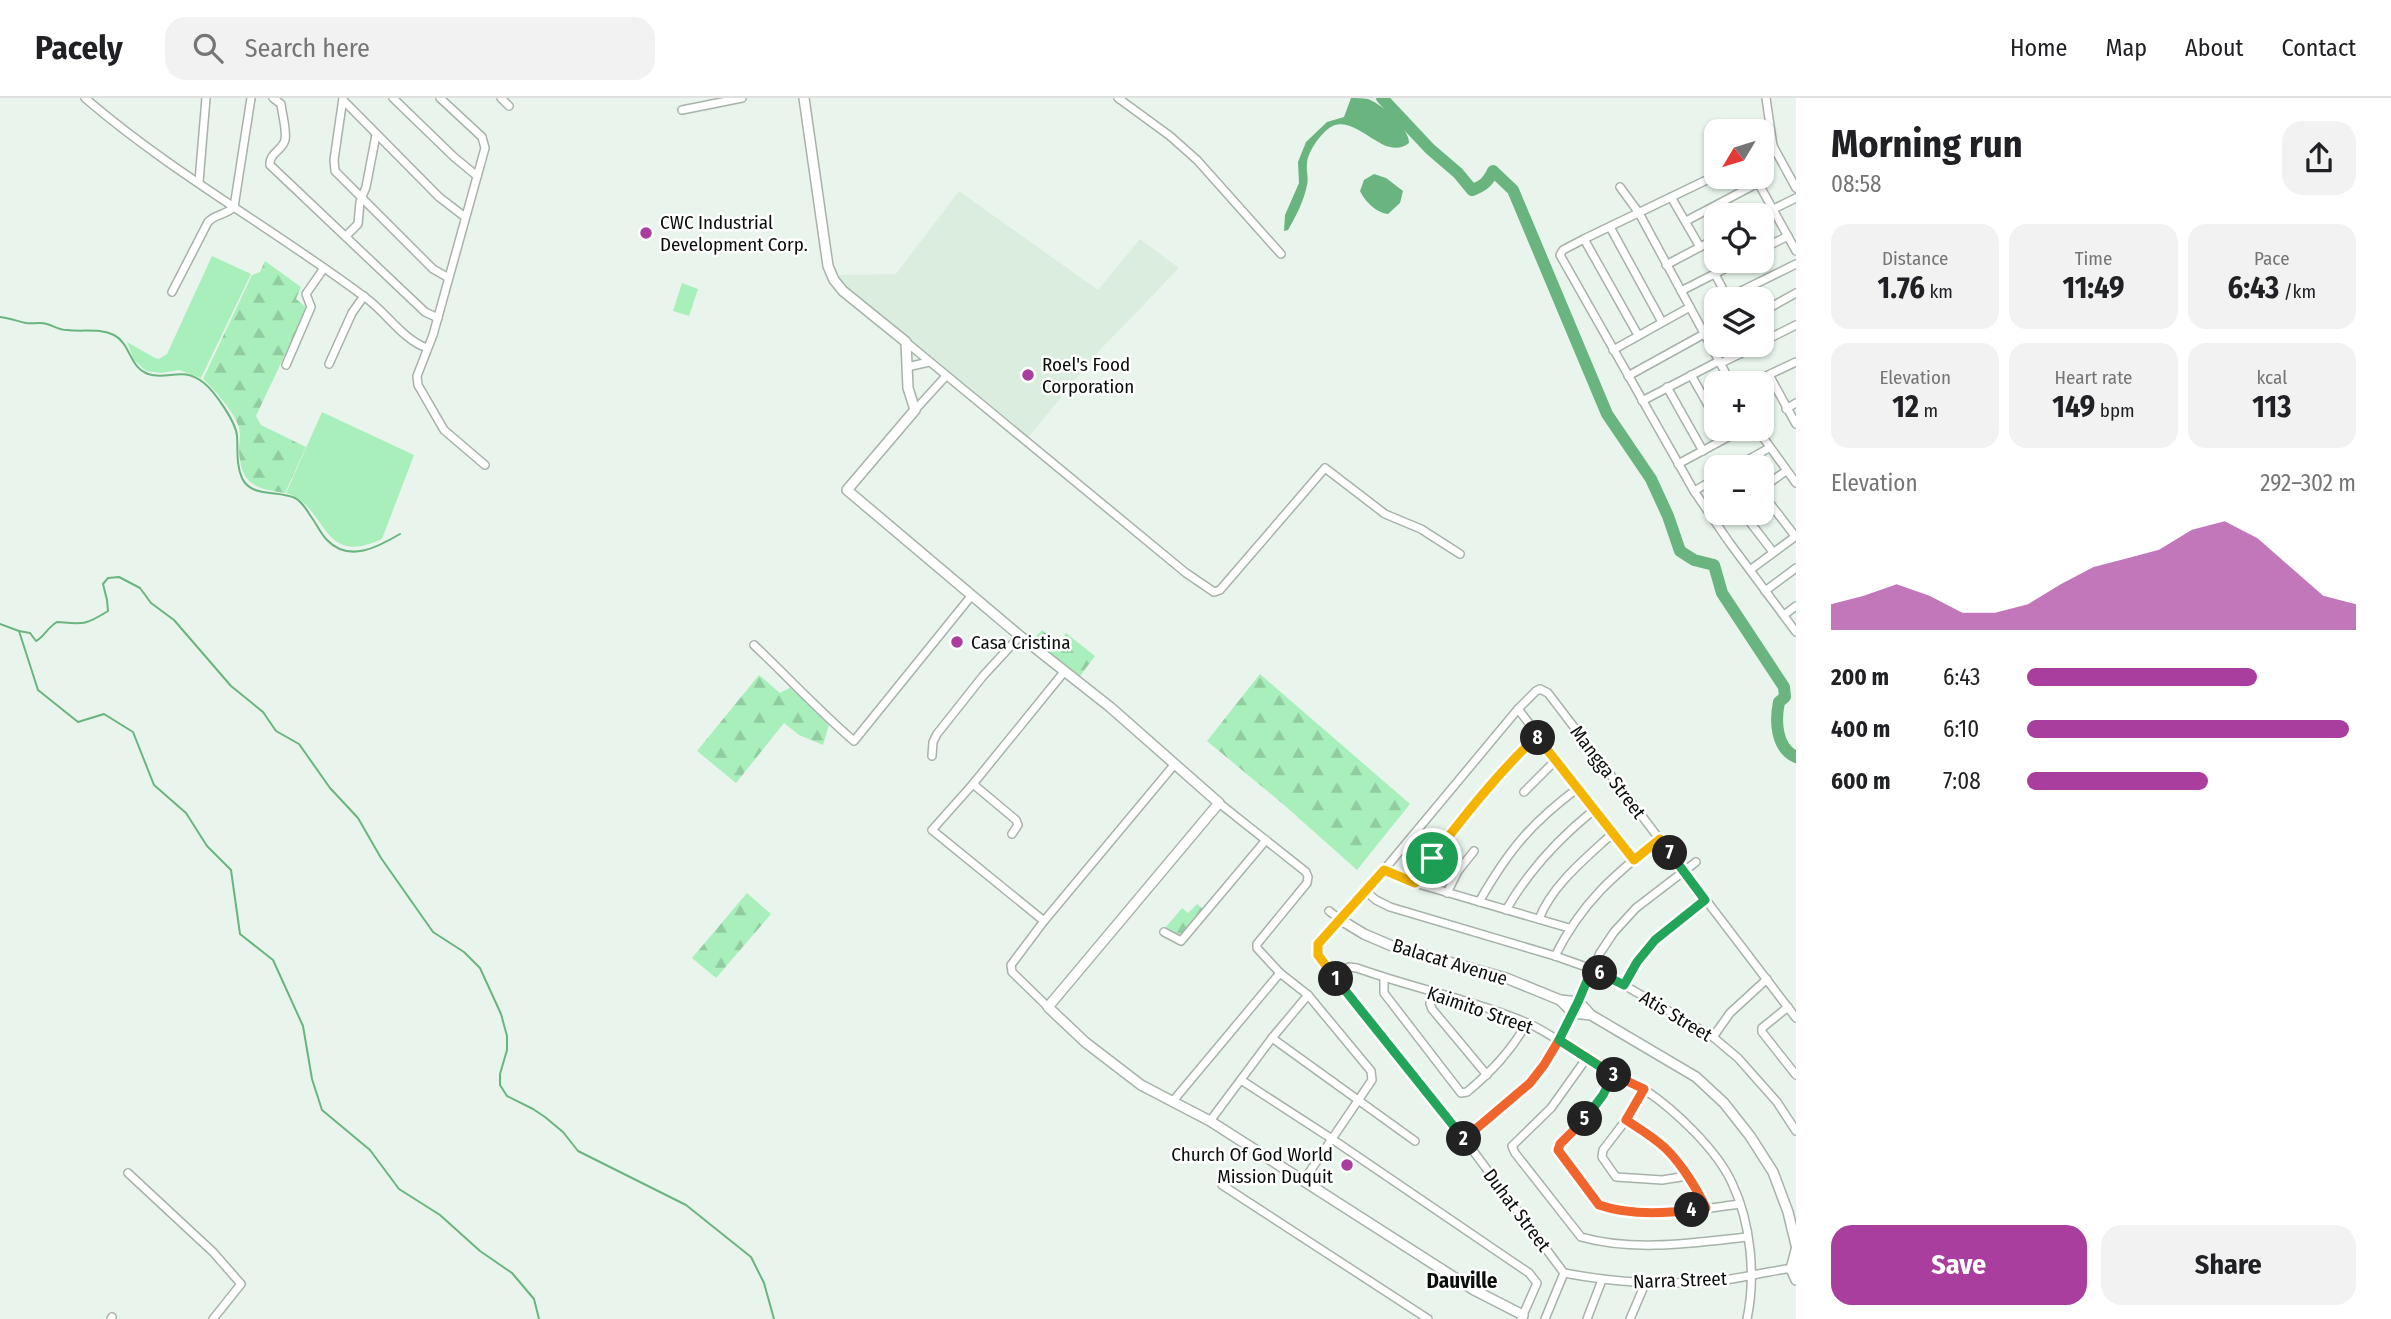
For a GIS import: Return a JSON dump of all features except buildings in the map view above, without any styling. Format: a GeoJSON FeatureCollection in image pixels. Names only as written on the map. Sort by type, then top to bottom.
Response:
{"type":"FeatureCollection","features":[{"type":"Feature","properties":{"kind":"street"},"geometry":{"type":"LineString","coordinates":[[85,98],[122,130],[364,296],[415,343],[427,348]]}},
{"type":"Feature","properties":{"kind":"street"},"geometry":{"type":"LineString","coordinates":[[199,182],[206,98]]}},
{"type":"Feature","properties":{"kind":"street"},"geometry":{"type":"LineString","coordinates":[[172,292],[208,222],[214,216],[229,212],[234,207],[251,98]]}},
{"type":"Feature","properties":{"kind":"street"},"geometry":{"type":"LineString","coordinates":[[273,98],[281,104],[285,138],[283,145],[270,157],[268,163],[425,312],[438,318]]}},
{"type":"Feature","properties":{"kind":"street"},"geometry":{"type":"LineString","coordinates":[[393,98],[477,176]]}},
{"type":"Feature","properties":{"kind":"street"},"geometry":{"type":"LineString","coordinates":[[440,98],[482,137],[485,144],[438,318],[417,376],[418,385],[444,430],[485,465]]}},
{"type":"Feature","properties":{"kind":"street"},"geometry":{"type":"LineString","coordinates":[[501,98],[509,106]]}},
{"type":"Feature","properties":{"kind":"street"},"geometry":{"type":"LineString","coordinates":[[682,110],[742,98]]}},
{"type":"Feature","properties":{"kind":"street"},"geometry":{"type":"LineString","coordinates":[[804,98],[828,266],[834,280],[843,291],[1186,573],[1214,592],[1220,590],[1325,468],[1385,514],[1421,529],[1460,554]]}},
{"type":"Feature","properties":{"kind":"street"},"geometry":{"type":"LineString","coordinates":[[1118,98],[1170,136],[1197,160],[1281,254]]}},
{"type":"Feature","properties":{"kind":"street"},"geometry":{"type":"LineString","coordinates":[[1766,98],[1769,119]]}},
{"type":"Feature","properties":{"kind":"street"},"geometry":{"type":"LineString","coordinates":[[343,99],[439,197],[465,217]]}},
{"type":"Feature","properties":{"kind":"street"},"geometry":{"type":"LineString","coordinates":[[343,99],[334,160],[335,172],[429,265],[447,277]]}},
{"type":"Feature","properties":{"kind":"street"},"geometry":{"type":"LineString","coordinates":[[346,236],[358,224],[360,202],[376,135]]}},
{"type":"Feature","properties":{"kind":"street"},"geometry":{"type":"LineString","coordinates":[[1774,148],[1796,188]]}},
{"type":"Feature","properties":{"kind":"street"},"geometry":{"type":"LineString","coordinates":[[1786,170],[1796,164]]}},
{"type":"Feature","properties":{"kind":"street"},"geometry":{"type":"LineString","coordinates":[[1704,181],[1584,239],[1563,250],[1560,255],[1678,464],[1704,503]]}},
{"type":"Feature","properties":{"kind":"street"},"geometry":{"type":"LineString","coordinates":[[1620,187],[1639,213],[1704,334],[1628,376]]}},
{"type":"Feature","properties":{"kind":"street"},"geometry":{"type":"LineString","coordinates":[[1686,221],[1741,189]]}},
{"type":"Feature","properties":{"kind":"street"},"geometry":{"type":"LineString","coordinates":[[1671,197],[1700,247]]}},
{"type":"Feature","properties":{"kind":"street"},"geometry":{"type":"LineString","coordinates":[[1774,209],[1796,198]]}},
{"type":"Feature","properties":{"kind":"street"},"geometry":{"type":"LineString","coordinates":[[1774,211],[1796,251]]}},
{"type":"Feature","properties":{"kind":"street"},"geometry":{"type":"LineString","coordinates":[[1610,228],[1662,321]]}},
{"type":"Feature","properties":{"kind":"street"},"geometry":{"type":"LineString","coordinates":[[1774,243],[1788,236]]}},
{"type":"Feature","properties":{"kind":"street"},"geometry":{"type":"LineString","coordinates":[[1584,239],[1638,335]]}},
{"type":"Feature","properties":{"kind":"street"},"geometry":{"type":"LineString","coordinates":[[1667,265],[1704,245]]}},
{"type":"Feature","properties":{"kind":"street"},"geometry":{"type":"LineString","coordinates":[[1751,287],[1796,264]]}},
{"type":"Feature","properties":{"kind":"street"},"geometry":{"type":"LineString","coordinates":[[286,365],[311,307],[306,294],[324,268]]}},
{"type":"Feature","properties":{"kind":"street"},"geometry":{"type":"LineString","coordinates":[[1681,291],[1715,274],[1721,287]]}},
{"type":"Feature","properties":{"kind":"street"},"geometry":{"type":"LineString","coordinates":[[1774,305],[1796,293]]}},
{"type":"Feature","properties":{"kind":"street"},"geometry":{"type":"LineString","coordinates":[[329,364],[352,313],[364,296]]}},
{"type":"Feature","properties":{"kind":"street"},"geometry":{"type":"LineString","coordinates":[[1613,349],[1690,307]]}},
{"type":"Feature","properties":{"kind":"street"},"geometry":{"type":"LineString","coordinates":[[1774,336],[1796,326]]}},
{"type":"Feature","properties":{"kind":"street"},"geometry":{"type":"LineString","coordinates":[[906,342],[908,388],[915,411]]}},
{"type":"Feature","properties":{"kind":"street"},"geometry":{"type":"LineString","coordinates":[[1717,357],[1725,371]]}},
{"type":"Feature","properties":{"kind":"street"},"geometry":{"type":"LineString","coordinates":[[1642,401],[1731,357]]}},
{"type":"Feature","properties":{"kind":"street"},"geometry":{"type":"LineString","coordinates":[[907,367],[929,362]]}},
{"type":"Feature","properties":{"kind":"street"},"geometry":{"type":"LineString","coordinates":[[1774,373],[1796,362]]}},
{"type":"Feature","properties":{"kind":"street"},"geometry":{"type":"LineString","coordinates":[[1691,375],[1704,398]]}},
{"type":"Feature","properties":{"kind":"street"},"geometry":{"type":"LineString","coordinates":[[946,376],[847,490],[1020,636],[1110,707],[1174,765],[1308,877],[1307,883],[1257,944],[1259,952],[1308,995],[1371,1071],[1371,1080],[1304,1181]]}},
{"type":"Feature","properties":{"kind":"street"},"geometry":{"type":"LineString","coordinates":[[1774,385],[1796,424]]}},
{"type":"Feature","properties":{"kind":"street"},"geometry":{"type":"LineString","coordinates":[[1667,387],[1703,451]]}},
{"type":"Feature","properties":{"kind":"street"},"geometry":{"type":"LineString","coordinates":[[1786,409],[1796,403]]}},
{"type":"Feature","properties":{"kind":"street"},"geometry":{"type":"LineString","coordinates":[[1678,464],[1721,441]]}},
{"type":"Feature","properties":{"kind":"street"},"geometry":{"type":"LineString","coordinates":[[1765,441],[1796,483]]}},
{"type":"Feature","properties":{"kind":"street"},"geometry":{"type":"LineString","coordinates":[[1756,455],[1769,448]]}},
{"type":"Feature","properties":{"kind":"street"},"geometry":{"type":"LineString","coordinates":[[1774,480],[1786,471]]}},
{"type":"Feature","properties":{"kind":"street"},"geometry":{"type":"LineString","coordinates":[[1694,491],[1704,485]]}},
{"type":"Feature","properties":{"kind":"street"},"geometry":{"type":"LineString","coordinates":[[1749,570],[1796,536],[1774,508]]}},
{"type":"Feature","properties":{"kind":"street"},"geometry":{"type":"LineString","coordinates":[[1720,525],[1749,570],[1796,632]]}},
{"type":"Feature","properties":{"kind":"street"},"geometry":{"type":"LineString","coordinates":[[1752,525],[1773,552]]}},
{"type":"Feature","properties":{"kind":"street"},"geometry":{"type":"LineString","coordinates":[[1765,591],[1796,568]]}},
{"type":"Feature","properties":{"kind":"street"},"geometry":{"type":"LineString","coordinates":[[754,645],[854,741],[972,595]]}},
{"type":"Feature","properties":{"kind":"street"},"geometry":{"type":"LineString","coordinates":[[1784,615],[1796,606]]}},
{"type":"Feature","properties":{"kind":"street"},"geometry":{"type":"LineString","coordinates":[[932,756],[933,741],[940,730],[983,676],[1020,636]]}},
{"type":"Feature","properties":{"kind":"street"},"geometry":{"type":"LineString","coordinates":[[1044,921],[932,830],[1065,671]]}},
{"type":"Feature","properties":{"kind":"street","name":"Mangga Street"},"geometry":{"type":"LineString","coordinates":[[1518,709],[1536,691],[1540,689],[1548,693],[1796,1018]]}},
{"type":"Feature","properties":{"kind":"street"},"geometry":{"type":"LineString","coordinates":[[1329,911],[1341,920],[1518,709],[1634,860]]}},
{"type":"Feature","properties":{"kind":"street"},"geometry":{"type":"LineString","coordinates":[[1415,883],[1466,812],[1511,760],[1537,736]]}},
{"type":"Feature","properties":{"kind":"street"},"geometry":{"type":"LineString","coordinates":[[1524,792],[1556,760]]}},
{"type":"Feature","properties":{"kind":"street"},"geometry":{"type":"LineString","coordinates":[[1174,765],[1044,921],[1011,969],[1085,1042],[1116,1068],[1141,1085],[1210,1121],[1474,1290],[1522,1317],[1537,1283],[1533,1277],[1241,1080]]}},
{"type":"Feature","properties":{"kind":"street"},"geometry":{"type":"LineString","coordinates":[[973,784],[1016,820],[1018,825],[1012,834]]}},
{"type":"Feature","properties":{"kind":"street"},"geometry":{"type":"LineString","coordinates":[[1479,902],[1522,836],[1550,809],[1578,788]]}},
{"type":"Feature","properties":{"kind":"street"},"geometry":{"type":"LineString","coordinates":[[1048,1007],[1219,803]]}},
{"type":"Feature","properties":{"kind":"street"},"geometry":{"type":"LineString","coordinates":[[1506,911],[1522,883],[1544,856],[1594,810]]}},
{"type":"Feature","properties":{"kind":"street"},"geometry":{"type":"LineString","coordinates":[[1539,919],[1551,897],[1613,833]]}},
{"type":"Feature","properties":{"kind":"street"},"geometry":{"type":"LineString","coordinates":[[1555,956],[1569,928],[1590,900],[1660,839]]}},
{"type":"Feature","properties":{"kind":"street"},"geometry":{"type":"LineString","coordinates":[[1164,932],[1181,941],[1266,840]]}},
{"type":"Feature","properties":{"kind":"street"},"geometry":{"type":"LineString","coordinates":[[1447,893],[1458,871],[1474,851]]}},
{"type":"Feature","properties":{"kind":"street"},"geometry":{"type":"LineString","coordinates":[[1465,1140],[1530,1083],[1544,1065],[1573,1013],[1592,969],[1614,932],[1636,908],[1696,862]]}},
{"type":"Feature","properties":{"kind":"street"},"geometry":{"type":"LineString","coordinates":[[1384,870],[1415,883],[1569,928]]}},
{"type":"Feature","properties":{"kind":"street","name":"Atis Street"},"geometry":{"type":"LineString","coordinates":[[1365,891],[1390,906],[1555,956],[1592,969],[1624,985],[1713,1037],[1738,1058],[1777,1102],[1796,1131]]}},
{"type":"Feature","properties":{"kind":"street"},"geometry":{"type":"LineString","coordinates":[[1624,985],[1637,962],[1655,940],[1705,900]]}},
{"type":"Feature","properties":{"kind":"street","name":"Duhat Street"},"geometry":{"type":"LineString","coordinates":[[1341,920],[1318,944],[1318,955],[1465,1140],[1564,1273]]}},
{"type":"Feature","properties":{"kind":"street","name":"Balacat Avenue"},"geometry":{"type":"LineString","coordinates":[[1341,920],[1392,946],[1506,978],[1560,1000],[1578,1002]]}},
{"type":"Feature","properties":{"kind":"street","name":"Kaimito Street"},"geometry":{"type":"LineString","coordinates":[[1334,976],[1349,967],[1480,1005],[1527,1023],[1613,1075],[1644,1089],[1686,1124],[1732,1182],[1745,1219],[1747,1237],[1751,1275],[1747,1319]]}},
{"type":"Feature","properties":{"kind":"street"},"geometry":{"type":"LineString","coordinates":[[1173,1101],[1280,973]]}},
{"type":"Feature","properties":{"kind":"street"},"geometry":{"type":"LineString","coordinates":[[1384,978],[1384,993],[1461,1093],[1467,1092],[1487,1075],[1515,1044],[1527,1023]]}},
{"type":"Feature","properties":{"kind":"street"},"geometry":{"type":"LineString","coordinates":[[1713,1037],[1730,1013],[1767,979]]}},
{"type":"Feature","properties":{"kind":"street"},"geometry":{"type":"LineString","coordinates":[[1432,993],[1432,1009],[1487,1075]]}},
{"type":"Feature","properties":{"kind":"street"},"geometry":{"type":"LineString","coordinates":[[1210,1121],[1308,995]]}},
{"type":"Feature","properties":{"kind":"street","name":"Balacat Avenue"},"geometry":{"type":"LineString","coordinates":[[1560,1000],[1573,1013]]}},
{"type":"Feature","properties":{"kind":"street"},"geometry":{"type":"LineString","coordinates":[[1578,1002],[1591,1015],[1696,1077],[1724,1103],[1750,1136],[1773,1172],[1788,1212],[1796,1247],[1796,1280]]}},
{"type":"Feature","properties":{"kind":"street"},"geometry":{"type":"LineString","coordinates":[[1788,1007],[1762,1028],[1762,1032],[1796,1075]]}},
{"type":"Feature","properties":{"kind":"street"},"geometry":{"type":"LineString","coordinates":[[1573,1013],[1591,1015]]}},
{"type":"Feature","properties":{"kind":"street"},"geometry":{"type":"LineString","coordinates":[[1272,1038],[1415,1141]]}},
{"type":"Feature","properties":{"kind":"street"},"geometry":{"type":"LineString","coordinates":[[1586,1059],[1551,1108],[1512,1146],[1581,1237],[1671,1246],[1747,1237]]}},
{"type":"Feature","properties":{"kind":"street"},"geometry":{"type":"LineString","coordinates":[[1613,1075],[1589,1114],[1558,1147],[1559,1154],[1599,1205],[1635,1212],[1669,1213],[1740,1204]]}},
{"type":"Feature","properties":{"kind":"street"},"geometry":{"type":"LineString","coordinates":[[1644,1089],[1601,1154],[1616,1177],[1662,1180],[1688,1176]]}},
{"type":"Feature","properties":{"kind":"street"},"geometry":{"type":"LineString","coordinates":[[1626,1120],[1661,1143],[1688,1176],[1706,1208]]}},
{"type":"Feature","properties":{"kind":"street"},"geometry":{"type":"LineString","coordinates":[[128,1173],[213,1252],[241,1284],[213,1319]]}},
{"type":"Feature","properties":{"kind":"street"},"geometry":{"type":"LineString","coordinates":[[1222,1185],[1428,1319]]}},
{"type":"Feature","properties":{"kind":"street","name":"Narra Street"},"geometry":{"type":"LineString","coordinates":[[1564,1273],[1645,1284],[1690,1283],[1794,1269]]}},
{"type":"Feature","properties":{"kind":"street"},"geometry":{"type":"LineString","coordinates":[[1545,1319],[1564,1273]]}},
{"type":"Feature","properties":{"kind":"street"},"geometry":{"type":"LineString","coordinates":[[1587,1319],[1602,1280]]}},
{"type":"Feature","properties":{"kind":"street"},"geometry":{"type":"LineString","coordinates":[[1630,1319],[1645,1284]]}},
{"type":"Feature","properties":{"kind":"shaded area"},"geometry":{"type":"Polygon","coordinates":[[[1351,98],[1368,99],[1380,106],[1400,124],[1409,143],[1391,147],[1354,128],[1344,125],[1330,127],[1310,153],[1304,197],[1288,230],[1284,231],[1285,215],[1299,183],[1298,162],[1306,142],[1327,122],[1344,117],[1351,98]]]}},
{"type":"Feature","properties":{"kind":"shaded area"},"geometry":{"type":"Polygon","coordinates":[[[1374,174],[1386,178],[1403,191],[1400,203],[1388,214],[1372,206],[1360,191],[1364,180],[1374,174]]]}},
{"type":"Feature","properties":{"kind":"shaded area","name":"Roel's Food Corporation"},"geometry":{"type":"Polygon","coordinates":[[[959,191],[1098,290],[1140,239],[1179,268],[1100,350],[1026,440],[836,279],[836,275],[896,274],[959,191]]]}},
{"type":"Feature","properties":{"kind":"green space"},"geometry":{"type":"Polygon","coordinates":[[[212,256],[251,274],[201,378],[179,370],[161,373],[146,371],[134,360],[127,342],[155,358],[159,359],[167,354],[212,256]]]}},
{"type":"Feature","properties":{"kind":"green space"},"geometry":{"type":"Polygon","coordinates":[[[265,261],[301,287],[296,299],[307,308],[256,416],[261,425],[306,447],[285,493],[257,486],[246,478],[240,462],[240,433],[237,422],[224,402],[203,379],[252,275],[260,272],[265,261]]]}},
{"type":"Feature","properties":{"kind":"green space"},"geometry":{"type":"Polygon","coordinates":[[[682,283],[698,289],[689,316],[673,311],[682,283]]]}},
{"type":"Feature","properties":{"kind":"green space"},"geometry":{"type":"Polygon","coordinates":[[[322,412],[414,455],[382,539],[362,546],[346,546],[335,541],[300,500],[286,493],[322,412]]]}},
{"type":"Feature","properties":{"kind":"green space"},"geometry":{"type":"Polygon","coordinates":[[[1042,630],[1058,643],[1066,633],[1095,656],[1077,680],[1031,642],[1042,630]]]}},
{"type":"Feature","properties":{"kind":"green space"},"geometry":{"type":"Polygon","coordinates":[[[1260,674],[1410,804],[1357,870],[1207,741],[1260,674]]]}},
{"type":"Feature","properties":{"kind":"green space"},"geometry":{"type":"Polygon","coordinates":[[[759,675],[780,693],[791,687],[829,725],[823,745],[799,735],[784,723],[736,783],[697,751],[759,675]]]}},
{"type":"Feature","properties":{"kind":"green space"},"geometry":{"type":"Polygon","coordinates":[[[747,893],[771,914],[716,978],[692,958],[747,893]]]}},
{"type":"Feature","properties":{"kind":"green space"},"geometry":{"type":"Polygon","coordinates":[[[1197,904],[1204,910],[1177,939],[1165,928],[1182,908],[1188,913],[1197,904]]]}},
{"type":"Feature","properties":{"kind":"waterway"},"geometry":{"type":"LineString","coordinates":[[1382,98],[1472,190],[1485,183],[1493,171],[1513,190],[1607,414],[1651,479],[1680,551],[1694,560],[1714,565],[1722,593],[1784,687],[1785,697],[1779,702],[1778,709],[1778,733],[1784,747],[1796,757]]}},
{"type":"Feature","properties":{"kind":"waterway"},"geometry":{"type":"LineString","coordinates":[[0,317],[26,323],[45,323],[64,330],[109,333],[120,339],[142,371],[155,376],[189,375],[204,383],[219,400],[236,430],[239,468],[246,484],[259,491],[298,500],[325,538],[336,547],[345,551],[364,551],[400,534]]}},
{"type":"Feature","properties":{"kind":"waterway"},"geometry":{"type":"LineString","coordinates":[[19,631],[30,633],[36,641],[57,622],[83,623],[100,616],[108,611],[103,584],[108,578],[119,577],[140,588],[151,603],[174,620],[231,686],[263,712],[276,731],[299,744],[330,788],[358,818],[381,858],[433,932],[464,952],[480,968],[501,1014],[507,1036],[507,1050],[500,1074],[500,1085],[507,1096],[545,1117],[563,1132],[578,1151],[686,1205],[751,1257],[764,1283],[774,1319]]}},
{"type":"Feature","properties":{"kind":"waterway"},"geometry":{"type":"LineString","coordinates":[[0,624],[19,631],[38,690],[78,722],[104,714],[133,732],[154,785],[186,813],[207,846],[231,870],[240,934],[273,960],[303,1026],[312,1079],[322,1110],[370,1150],[399,1189],[440,1215],[480,1251],[512,1273],[534,1299],[539,1319]]}},
{"type":"Feature","properties":{"kind":"place","name":"CWC Industrial Development Corp."},"geometry":{"type":"Point","coordinates":[646,233]}},
{"type":"Feature","properties":{"kind":"place","name":"Roel's Food Corporation"},"geometry":{"type":"Point","coordinates":[1028,375]}},
{"type":"Feature","properties":{"kind":"place","name":"Casa Cristina"},"geometry":{"type":"Point","coordinates":[957,642]}},
{"type":"Feature","properties":{"kind":"place","name":"Church Of God World Mission Duquit"},"geometry":{"type":"Point","coordinates":[1347,1165]}},
{"type":"Feature","properties":{"kind":"district","name":"Dauville"},"geometry":{"type":"Point","coordinates":[1462,1281]}},
{"type":"Feature","properties":{"kind":"route"},"geometry":{"type":"LineString","coordinates":[[1432,858],[1415,883],[1384,870],[1318,944],[1318,955],[1334,976],[1465,1140],[1530,1083],[1559,1040],[1613,1075],[1644,1089],[1626,1120],[1661,1143],[1688,1176],[1706,1208],[1669,1213],[1606,1208],[1599,1205],[1558,1150],[1560,1144],[1574,1132],[1603,1095],[1613,1075],[1586,1059],[1559,1040],[1592,969],[1624,985],[1637,962],[1655,940],[1705,900],[1660,839],[1634,860],[1537,736],[1511,760],[1466,812],[1432,858]]}}]}
